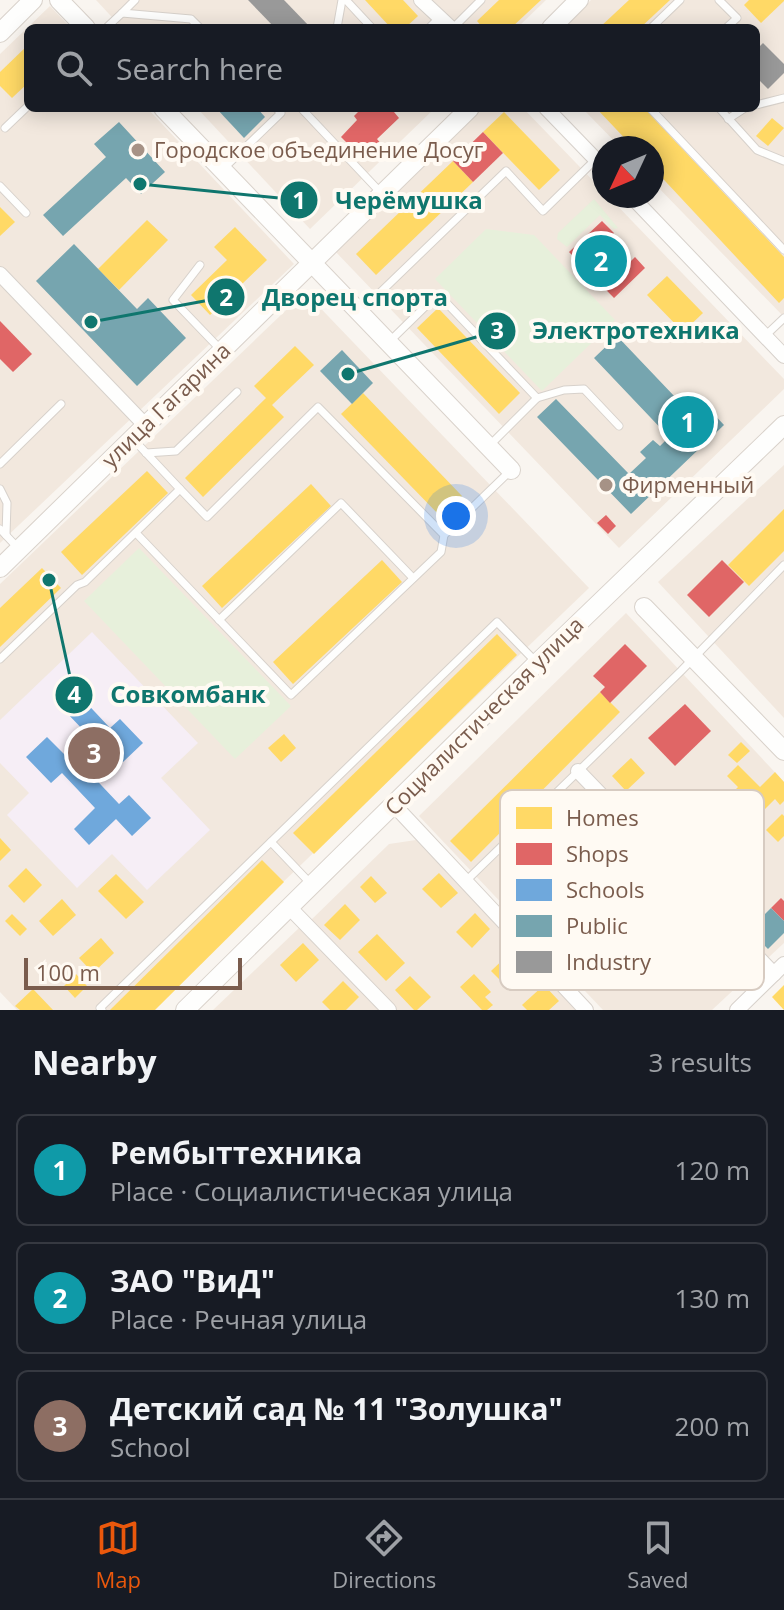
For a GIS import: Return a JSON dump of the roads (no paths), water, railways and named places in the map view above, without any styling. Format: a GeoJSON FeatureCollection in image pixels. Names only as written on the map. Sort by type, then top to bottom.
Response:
{"type":"FeatureCollection","features":[{"type":"Feature","properties":{"kind":"main road"},"geometry":{"type":"LineString","coordinates":[[0,33],[33,0]]}},
{"type":"Feature","properties":{"kind":"main road"},"geometry":{"type":"LineString","coordinates":[[59,0],[82,24]]}},
{"type":"Feature","properties":{"kind":"main road"},"geometry":{"type":"LineString","coordinates":[[555,24],[579,0]]}},
{"type":"Feature","properties":{"kind":"main road"},"geometry":{"type":"LineString","coordinates":[[167,112],[511,470]]}},
{"type":"Feature","properties":{"kind":"main road","name":"улица Гагарина"},"geometry":{"type":"LineString","coordinates":[[0,568],[466,112]]}},
{"type":"Feature","properties":{"kind":"main road","name":"Социалистическая улица"},"geometry":{"type":"LineString","coordinates":[[187,1009],[537,663],[784,425]]}},
{"type":"Feature","properties":{"kind":"main road"},"geometry":{"type":"LineString","coordinates":[[644,607],[784,751]]}},
{"type":"Feature","properties":{"kind":"street"},"geometry":{"type":"LineString","coordinates":[[421,0],[441,24]]}},
{"type":"Feature","properties":{"kind":"street"},"geometry":{"type":"LineString","coordinates":[[557,112],[592,154]]}},
{"type":"Feature","properties":{"kind":"street"},"geometry":{"type":"LineString","coordinates":[[642,208],[784,356]]}},
{"type":"Feature","properties":{"kind":"street"},"geometry":{"type":"LineString","coordinates":[[0,274],[139,432]]}},
{"type":"Feature","properties":{"kind":"street"},"geometry":{"type":"LineString","coordinates":[[578,771],[597,790]]}},
{"type":"Feature","properties":{"kind":"street"},"geometry":{"type":"LineString","coordinates":[[394,805],[500,918]]}},
{"type":"Feature","properties":{"kind":"street"},"geometry":{"type":"LineString","coordinates":[[289,907],[389,1010]]}},
{"type":"Feature","properties":{"kind":"street"},"geometry":{"type":"LineString","coordinates":[[764,954],[779,969],[764,984]]}},
{"type":"Feature","properties":{"kind":"street"},"geometry":{"type":"LineString","coordinates":[[567,990],[586,1010]]}},
{"type":"Feature","properties":{"kind":"street"},"geometry":{"type":"LineString","coordinates":[[737,1010],[757,990]]}},
{"type":"Feature","properties":{"kind":"lane"},"geometry":{"type":"LineString","coordinates":[[110,24],[135,0]]}},
{"type":"Feature","properties":{"kind":"lane"},"geometry":{"type":"LineString","coordinates":[[338,24],[344,0]]}},
{"type":"Feature","properties":{"kind":"lane"},"geometry":{"type":"LineString","coordinates":[[344,0],[368,24]]}},
{"type":"Feature","properties":{"kind":"lane"},"geometry":{"type":"LineString","coordinates":[[446,24],[481,0]]}},
{"type":"Feature","properties":{"kind":"lane"},"geometry":{"type":"LineString","coordinates":[[655,24],[680,0]]}},
{"type":"Feature","properties":{"kind":"lane"},"geometry":{"type":"LineString","coordinates":[[719,0],[737,18],[730,24]]}},
{"type":"Feature","properties":{"kind":"lane"},"geometry":{"type":"LineString","coordinates":[[122,13],[191,19],[196,24]]}},
{"type":"Feature","properties":{"kind":"lane"},"geometry":{"type":"LineString","coordinates":[[760,104],[784,98]]}},
{"type":"Feature","properties":{"kind":"lane"},"geometry":{"type":"LineString","coordinates":[[2,128],[24,109]]}},
{"type":"Feature","properties":{"kind":"lane"},"geometry":{"type":"LineString","coordinates":[[223,170],[279,112]]}},
{"type":"Feature","properties":{"kind":"lane"},"geometry":{"type":"LineString","coordinates":[[305,112],[382,194]]}},
{"type":"Feature","properties":{"kind":"lane"},"geometry":{"type":"LineString","coordinates":[[654,112],[784,250]]}},
{"type":"Feature","properties":{"kind":"lane"},"geometry":{"type":"LineString","coordinates":[[722,112],[757,150],[783,158]]}},
{"type":"Feature","properties":{"kind":"lane"},"geometry":{"type":"LineString","coordinates":[[728,119],[739,112]]}},
{"type":"Feature","properties":{"kind":"lane"},"geometry":{"type":"LineString","coordinates":[[360,312],[506,171],[543,211],[592,171]]}},
{"type":"Feature","properties":{"kind":"lane"},"geometry":{"type":"LineString","coordinates":[[0,186],[26,213]]}},
{"type":"Feature","properties":{"kind":"lane"},"geometry":{"type":"LineString","coordinates":[[200,265],[173,300],[222,351]]}},
{"type":"Feature","properties":{"kind":"lane"},"geometry":{"type":"LineString","coordinates":[[389,342],[438,294],[537,398]]}},
{"type":"Feature","properties":{"kind":"lane"},"geometry":{"type":"LineString","coordinates":[[765,336],[784,318]]}},
{"type":"Feature","properties":{"kind":"lane"},"geometry":{"type":"LineString","coordinates":[[488,446],[537,398],[564,390],[584,389],[619,426]]}},
{"type":"Feature","properties":{"kind":"lane"},"geometry":{"type":"LineString","coordinates":[[146,453],[176,451],[237,392]]}},
{"type":"Feature","properties":{"kind":"lane"},"geometry":{"type":"LineString","coordinates":[[0,464],[61,404]]}},
{"type":"Feature","properties":{"kind":"lane"},"geometry":{"type":"LineString","coordinates":[[139,432],[146,453],[207,517],[318,407],[444,535]]}},
{"type":"Feature","properties":{"kind":"lane"},"geometry":{"type":"LineString","coordinates":[[136,533],[291,695],[441,552],[444,535],[511,470]]}},
{"type":"Feature","properties":{"kind":"lane"},"geometry":{"type":"LineString","coordinates":[[0,489],[7,503],[3,532],[20,549]]}},
{"type":"Feature","properties":{"kind":"lane"},"geometry":{"type":"LineString","coordinates":[[0,659],[180,489]]}},
{"type":"Feature","properties":{"kind":"lane"},"geometry":{"type":"LineString","coordinates":[[219,620],[341,503],[413,578]]}},
{"type":"Feature","properties":{"kind":"lane"},"geometry":{"type":"LineString","coordinates":[[559,790],[784,565]]}},
{"type":"Feature","properties":{"kind":"lane"},"geometry":{"type":"LineString","coordinates":[[102,1010],[100,1008],[497,622],[537,663]]}},
{"type":"Feature","properties":{"kind":"lane"},"geometry":{"type":"LineString","coordinates":[[271,842],[312,885]]}},
{"type":"Feature","properties":{"kind":"lane"},"geometry":{"type":"LineString","coordinates":[[466,881],[500,848]]}},
{"type":"Feature","properties":{"kind":"place","name":"Городское объединение Досуг"},"geometry":{"type":"Point","coordinates":[138,150]}},
{"type":"Feature","properties":{"kind":"place","name":"Черёмушка"},"geometry":{"type":"Point","coordinates":[140,184]}},
{"type":"Feature","properties":{"kind":"place","name":"ЗАО \"ВиД\""},"geometry":{"type":"Point","coordinates":[601,261]}},
{"type":"Feature","properties":{"kind":"place","name":"Дворец спорта"},"geometry":{"type":"Point","coordinates":[91,322]}},
{"type":"Feature","properties":{"kind":"place","name":"Электротехника"},"geometry":{"type":"Point","coordinates":[348,374]}},
{"type":"Feature","properties":{"kind":"place","name":"Рембыттехника"},"geometry":{"type":"Point","coordinates":[688,422]}},
{"type":"Feature","properties":{"kind":"place","name":"Фирменный"},"geometry":{"type":"Point","coordinates":[606,485]}},
{"type":"Feature","properties":{"kind":"place","name":"Совкомбанк"},"geometry":{"type":"Point","coordinates":[49,580]}},
{"type":"Feature","properties":{"kind":"place","name":"Детский сад № 11 \"Золушка\""},"geometry":{"type":"Point","coordinates":[94,753]}}]}
